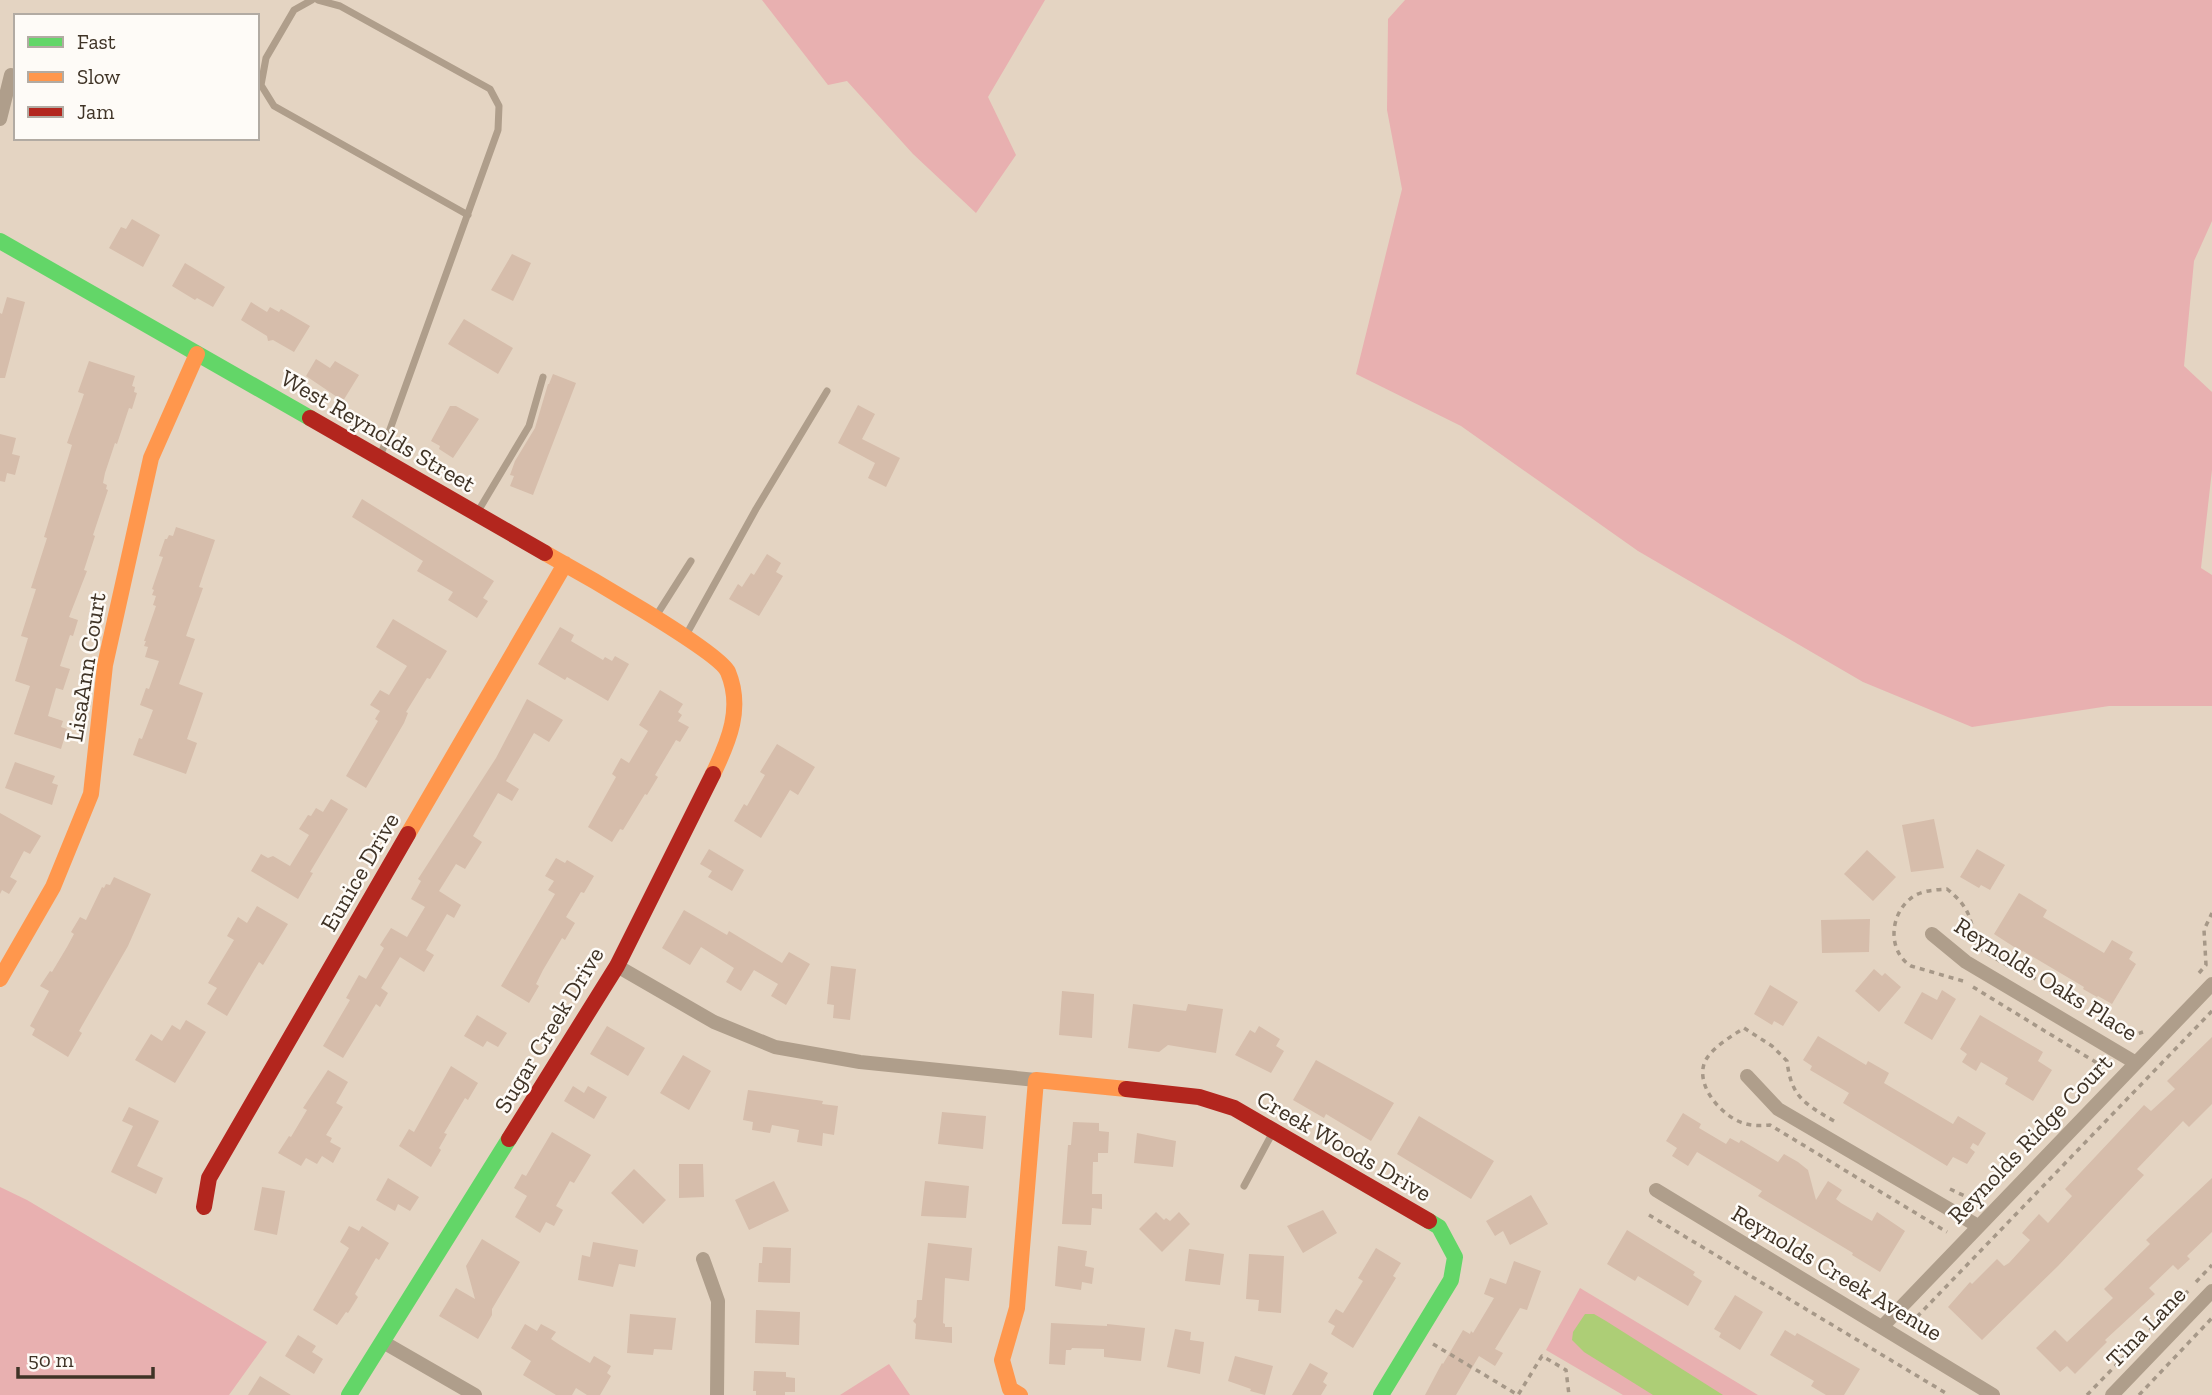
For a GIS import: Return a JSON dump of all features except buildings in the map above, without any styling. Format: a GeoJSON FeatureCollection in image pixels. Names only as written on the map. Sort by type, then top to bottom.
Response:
{"type":"FeatureCollection","features":[{"type":"Feature","properties":{"kind":"street"},"geometry":{"type":"LineString","coordinates":[[0,119],[11,75]]}},
{"type":"Feature","properties":{"kind":"street","name":"West Reynolds Street"},"geometry":{"type":"LineString","coordinates":[[0,241],[565,564],[685,637],[727,669]]}},
{"type":"Feature","properties":{"kind":"street","name":"LisaAnn Court"},"geometry":{"type":"LineString","coordinates":[[0,979],[53,887],[91,794],[105,665],[151,458],[197,354]]}},
{"type":"Feature","properties":{"kind":"street","name":"Eunice Drive"},"geometry":{"type":"LineString","coordinates":[[204,1207],[209,1178],[565,564]]}},
{"type":"Feature","properties":{"kind":"street","name":"Sugar Creek Drive"},"geometry":{"type":"LineString","coordinates":[[349,1395],[617,966],[729,742],[736,700],[727,669]]}},
{"type":"Feature","properties":{"kind":"street","name":"Reynolds Oaks Place"},"geometry":{"type":"LineString","coordinates":[[1932,934],[1966,962],[2136,1063]]}},
{"type":"Feature","properties":{"kind":"street","name":"Creek Woods Drive"},"geometry":{"type":"LineString","coordinates":[[617,966],[714,1022],[775,1047],[860,1062],[1199,1097],[1234,1108],[1439,1227],[1455,1256],[1451,1280],[1381,1395]]}},
{"type":"Feature","properties":{"kind":"street","name":"Reynolds Ridge Court"},"geometry":{"type":"LineString","coordinates":[[1882,1327],[2212,984]]}},
{"type":"Feature","properties":{"kind":"street"},"geometry":{"type":"LineString","coordinates":[[1747,1076],[1778,1109],[1978,1226]]}},
{"type":"Feature","properties":{"kind":"street"},"geometry":{"type":"LineString","coordinates":[[1020,1395],[1010,1388],[1002,1360],[1017,1308],[1036,1080]]}},
{"type":"Feature","properties":{"kind":"street","name":"Reynolds Creek Avenue"},"geometry":{"type":"LineString","coordinates":[[1656,1190],[1993,1395]]}},
{"type":"Feature","properties":{"kind":"street"},"geometry":{"type":"LineString","coordinates":[[703,1259],[718,1301],[717,1395]]}},
{"type":"Feature","properties":{"kind":"street","name":"Tina Lane"},"geometry":{"type":"LineString","coordinates":[[2112,1395],[2212,1292]]}},
{"type":"Feature","properties":{"kind":"street"},"geometry":{"type":"LineString","coordinates":[[383,1342],[475,1395]]}},
{"type":"Feature","properties":{"kind":"lane"},"geometry":{"type":"LineString","coordinates":[[312,0],[294,10],[266,58],[261,85],[274,106],[468,215]]}},
{"type":"Feature","properties":{"kind":"lane"},"geometry":{"type":"LineString","coordinates":[[318,0],[340,6],[490,89],[499,106],[498,131],[379,458]]}},
{"type":"Feature","properties":{"kind":"lane"},"geometry":{"type":"LineString","coordinates":[[477,513],[529,426],[543,377]]}},
{"type":"Feature","properties":{"kind":"lane"},"geometry":{"type":"LineString","coordinates":[[685,637],[756,509],[827,391]]}},
{"type":"Feature","properties":{"kind":"lane"},"geometry":{"type":"LineString","coordinates":[[655,619],[691,561]]}},
{"type":"Feature","properties":{"kind":"lane"},"geometry":{"type":"LineString","coordinates":[[1244,1186],[1274,1131]]}},
{"type":"Feature","properties":{"kind":"path"},"geometry":{"type":"LineString","coordinates":[[2066,1001],[2027,973],[1977,947],[1974,922],[1960,900],[1947,889],[1919,893],[1903,906],[1892,931],[1894,943],[1905,962],[1961,980],[2102,1066],[2093,1084],[2085,1092]]}},
{"type":"Feature","properties":{"kind":"path"},"geometry":{"type":"LineString","coordinates":[[2197,974],[2206,965],[2204,930],[2212,914]]}},
{"type":"Feature","properties":{"kind":"path"},"geometry":{"type":"LineString","coordinates":[[1910,1324],[2212,1011]]}},
{"type":"Feature","properties":{"kind":"path"},"geometry":{"type":"LineString","coordinates":[[2093,1017],[2128,1037],[2142,1032],[2151,1023]]}},
{"type":"Feature","properties":{"kind":"path"},"geometry":{"type":"LineString","coordinates":[[1835,1122],[1801,1101],[1789,1079],[1787,1061],[1772,1046],[1744,1028],[1716,1049],[1704,1063],[1703,1081],[1722,1110],[1738,1121],[1755,1126],[1770,1125],[1947,1232]]}},
{"type":"Feature","properties":{"kind":"path"},"geometry":{"type":"LineString","coordinates":[[1947,1188],[1971,1199],[1984,1192],[2016,1163]]}},
{"type":"Feature","properties":{"kind":"path"},"geometry":{"type":"LineString","coordinates":[[1649,1215],[1949,1395]]}},
{"type":"Feature","properties":{"kind":"path"},"geometry":{"type":"LineString","coordinates":[[2087,1395],[2212,1265]]}},
{"type":"Feature","properties":{"kind":"path"},"geometry":{"type":"LineString","coordinates":[[2139,1395],[2212,1318]]}},
{"type":"Feature","properties":{"kind":"path"},"geometry":{"type":"LineString","coordinates":[[1426,1339],[1518,1395],[1542,1356],[1566,1370],[1569,1395]]}},
{"type":"Feature","properties":{"kind":"shaded area"},"geometry":{"type":"Polygon","coordinates":[[[762,0],[1045,0],[988,97],[1016,155],[976,213],[913,154],[847,81],[828,85],[762,0]]]}},
{"type":"Feature","properties":{"kind":"shaded area"},"geometry":{"type":"Polygon","coordinates":[[[1405,0],[2212,0],[2212,221],[2194,261],[2184,366],[2212,392],[2212,470],[2201,568],[2212,575],[2212,706],[2109,706],[1972,727],[1863,682],[1638,551],[1461,426],[1356,374],[1402,189],[1387,110],[1388,19],[1405,0]]]}},
{"type":"Feature","properties":{"kind":"shaded area"},"geometry":{"type":"Polygon","coordinates":[[[0,1187],[27,1200],[267,1342],[229,1395],[0,1395],[0,1187]]]}},
{"type":"Feature","properties":{"kind":"shaded area"},"geometry":{"type":"Polygon","coordinates":[[[1580,1288],[1758,1395],[1623,1395],[1546,1350],[1580,1288]]]}},
{"type":"Feature","properties":{"kind":"shaded area"},"geometry":{"type":"Polygon","coordinates":[[[1585,1314],[1594,1314],[1606,1321],[1723,1395],[1653,1395],[1584,1352],[1572,1340],[1573,1332],[1585,1314]]]}},
{"type":"Feature","properties":{"kind":"shaded area"},"geometry":{"type":"Polygon","coordinates":[[[889,1364],[910,1395],[840,1395],[889,1364]]]}},
{"type":"Feature","properties":{"kind":"traffic: fast"},"geometry":{"type":"LineString","coordinates":[[0,241],[310,418]]}},
{"type":"Feature","properties":{"kind":"traffic: fast"},"geometry":{"type":"LineString","coordinates":[[349,1395],[509,1139]]}},
{"type":"Feature","properties":{"kind":"traffic: fast"},"geometry":{"type":"LineString","coordinates":[[1381,1395],[1451,1280],[1455,1257],[1439,1227],[1429,1221]]}},
{"type":"Feature","properties":{"kind":"traffic: slow"},"geometry":{"type":"LineString","coordinates":[[0,979],[53,887],[91,794],[105,665],[151,458],[197,354]]}},
{"type":"Feature","properties":{"kind":"traffic: slow"},"geometry":{"type":"LineString","coordinates":[[545,553],[674,629],[719,662],[728,672],[734,711],[729,737],[713,774]]}},
{"type":"Feature","properties":{"kind":"traffic: slow"},"geometry":{"type":"LineString","coordinates":[[408,834],[565,564]]}},
{"type":"Feature","properties":{"kind":"traffic: slow"},"geometry":{"type":"LineString","coordinates":[[1020,1395],[1010,1389],[1002,1360],[1017,1308],[1036,1080],[1126,1089]]}},
{"type":"Feature","properties":{"kind":"traffic: jam"},"geometry":{"type":"LineString","coordinates":[[310,418],[545,553]]}},
{"type":"Feature","properties":{"kind":"traffic: jam"},"geometry":{"type":"LineString","coordinates":[[509,1139],[617,966],[713,774]]}},
{"type":"Feature","properties":{"kind":"traffic: jam"},"geometry":{"type":"LineString","coordinates":[[204,1207],[209,1178],[408,834]]}},
{"type":"Feature","properties":{"kind":"traffic: jam"},"geometry":{"type":"LineString","coordinates":[[1126,1089],[1199,1097],[1234,1108],[1429,1221]]}}]}
